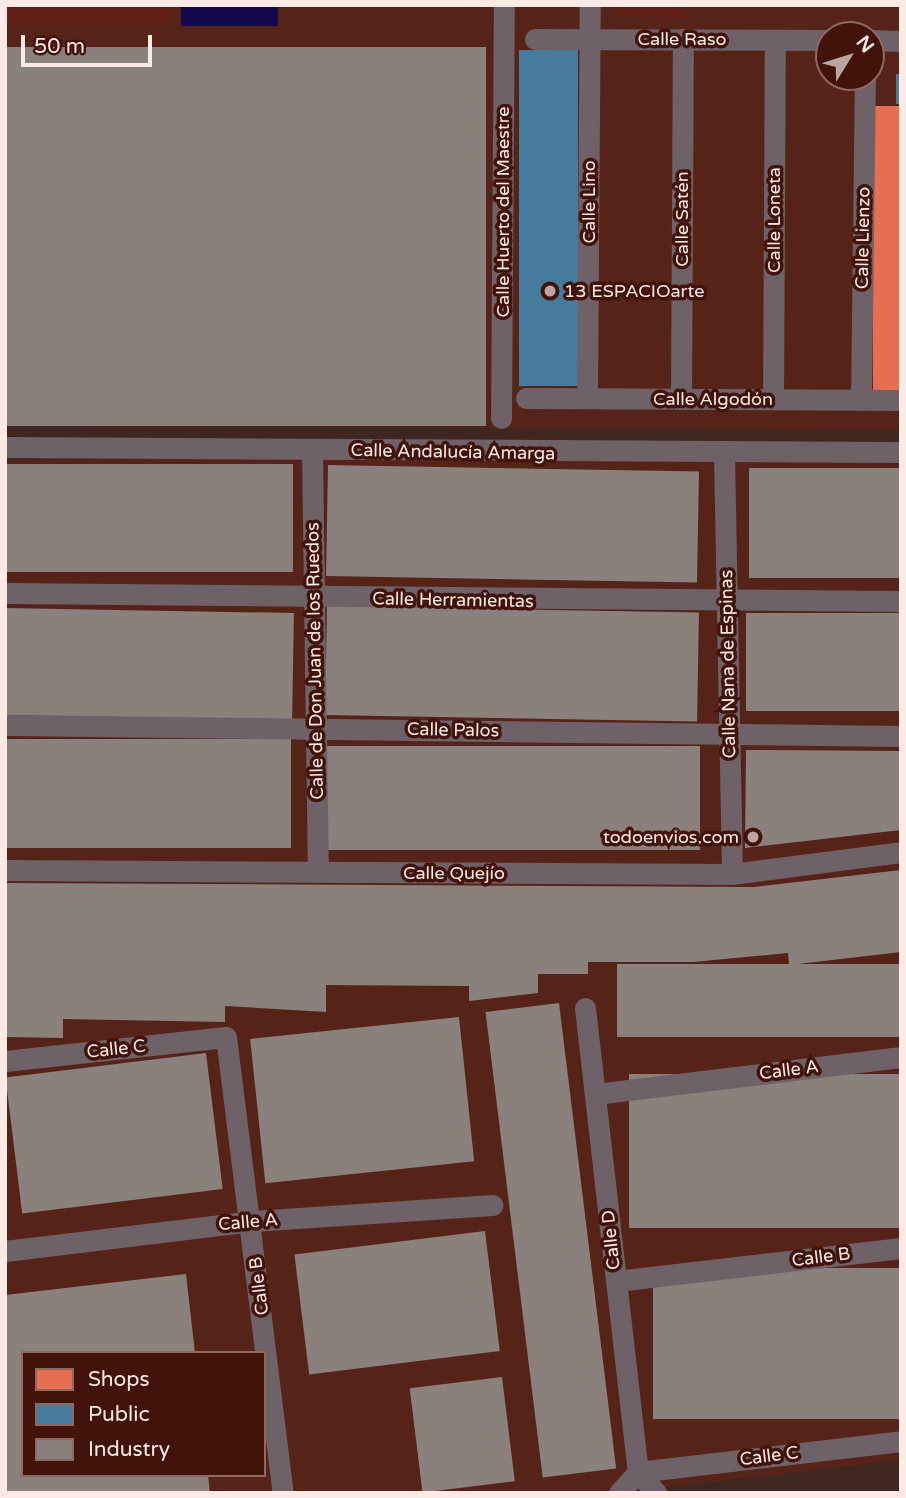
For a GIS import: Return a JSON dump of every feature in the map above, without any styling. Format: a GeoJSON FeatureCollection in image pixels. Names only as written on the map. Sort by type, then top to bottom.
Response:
{"type":"FeatureCollection","features":[{"type":"Feature","properties":{"kind":"street","name":"Calle Huerto del Maestre"},"geometry":{"type":"LineString","coordinates":[[501,418],[504,5]]}},
{"type":"Feature","properties":{"kind":"street","name":"Calle Lino"},"geometry":{"type":"LineString","coordinates":[[587,398],[590,5]]}},
{"type":"Feature","properties":{"kind":"street","name":"Calle Raso"},"geometry":{"type":"LineString","coordinates":[[535,39],[815,40]]}},
{"type":"Feature","properties":{"kind":"street","name":"Calle Satén"},"geometry":{"type":"LineString","coordinates":[[681,399],[683,39]]}},
{"type":"Feature","properties":{"kind":"street","name":"Calle Loneta"},"geometry":{"type":"LineString","coordinates":[[773,399],[775,40]]}},
{"type":"Feature","properties":{"kind":"street","name":"Calle Lienzo"},"geometry":{"type":"LineString","coordinates":[[861,400],[865,91]]}},
{"type":"Feature","properties":{"kind":"street","name":"Calle Algodón"},"geometry":{"type":"LineString","coordinates":[[526,398],[901,400]]}},
{"type":"Feature","properties":{"kind":"street","name":"Calle Andalucía Amarga"},"geometry":{"type":"LineString","coordinates":[[5,447],[724,455],[901,452]]}},
{"type":"Feature","properties":{"kind":"street","name":"Calle de Don Juan de los Ruedos"},"geometry":{"type":"LineString","coordinates":[[312,451],[318,872]]}},
{"type":"Feature","properties":{"kind":"street","name":"Calle Nana de Espinas"},"geometry":{"type":"LineString","coordinates":[[724,455],[732,874]]}},
{"type":"Feature","properties":{"kind":"street","name":"Calle Herramientas"},"geometry":{"type":"LineString","coordinates":[[5,593],[727,604],[901,601]]}},
{"type":"Feature","properties":{"kind":"street","name":"Calle Palos"},"geometry":{"type":"LineString","coordinates":[[5,725],[901,736]]}},
{"type":"Feature","properties":{"kind":"street","name":"Calle Quejío"},"geometry":{"type":"LineString","coordinates":[[5,870],[732,874],[901,852]]}},
{"type":"Feature","properties":{"kind":"street","name":"Calle D"},"geometry":{"type":"LineString","coordinates":[[585,1008],[638,1472]]}},
{"type":"Feature","properties":{"kind":"street","name":"Calle C"},"geometry":{"type":"LineString","coordinates":[[5,1061],[226,1037]]}},
{"type":"Feature","properties":{"kind":"street","name":"Calle B"},"geometry":{"type":"LineString","coordinates":[[226,1037],[252,1221],[283,1493]]}},
{"type":"Feature","properties":{"kind":"street","name":"Calle A"},"geometry":{"type":"LineString","coordinates":[[594,1094],[901,1057]]}},
{"type":"Feature","properties":{"kind":"street","name":"Calle A"},"geometry":{"type":"LineString","coordinates":[[5,1251],[252,1221],[492,1206]]}},
{"type":"Feature","properties":{"kind":"street","name":"Calle B"},"geometry":{"type":"LineString","coordinates":[[616,1281],[901,1248]]}},
{"type":"Feature","properties":{"kind":"street","name":"Calle C"},"geometry":{"type":"LineString","coordinates":[[638,1472],[901,1441]]}},
{"type":"Feature","properties":{"kind":"street"},"geometry":{"type":"LineString","coordinates":[[619,1493],[638,1472],[656,1493]]}},
{"type":"Feature","properties":{"kind":"shaded area"},"geometry":{"type":"Polygon","coordinates":[[[5,5],[901,5],[901,430],[5,426],[5,5]]]}},
{"type":"Feature","properties":{"kind":"shaded area"},"geometry":{"type":"Polygon","coordinates":[[[5,5],[174,5],[174,24],[5,24],[5,5]]]}},
{"type":"Feature","properties":{"kind":"shaded area"},"geometry":{"type":"Polygon","coordinates":[[[181,5],[278,5],[278,26],[181,26],[181,5]]]}},
{"type":"Feature","properties":{"kind":"shaded area"},"geometry":{"type":"Polygon","coordinates":[[[616,5],[684,5],[684,18],[616,16],[616,5]]]}},
{"type":"Feature","properties":{"kind":"shaded area"},"geometry":{"type":"Polygon","coordinates":[[[492,455],[901,464],[901,1460],[617,1493],[5,1493],[5,460],[492,455]]]}},
{"type":"Feature","properties":{"kind":"building: Shops"},"geometry":{"type":"Polygon","coordinates":[[[873,106],[901,106],[901,390],[873,390],[873,106]]]}},
{"type":"Feature","properties":{"kind":"building: Public"},"geometry":{"type":"Polygon","coordinates":[[[519,50],[578,50],[578,386],[519,386],[519,50]]]}},
{"type":"Feature","properties":{"kind":"building: Public"},"geometry":{"type":"Polygon","coordinates":[[[896,74],[901,74],[901,104],[896,104],[896,74]]]}},
{"type":"Feature","properties":{"kind":"building: Industry"},"geometry":{"type":"Polygon","coordinates":[[[5,47],[486,47],[486,426],[5,426],[5,47]]]}},
{"type":"Feature","properties":{"kind":"building: Industry"},"geometry":{"type":"Polygon","coordinates":[[[5,464],[293,464],[293,572],[5,572],[5,464]]]}},
{"type":"Feature","properties":{"kind":"building: Industry"},"geometry":{"type":"Polygon","coordinates":[[[328,465],[699,471],[697,582],[326,576],[328,465]]]}},
{"type":"Feature","properties":{"kind":"building: Industry"},"geometry":{"type":"Polygon","coordinates":[[[749,468],[901,468],[901,578],[749,578],[749,468]]]}},
{"type":"Feature","properties":{"kind":"building: Industry"},"geometry":{"type":"Polygon","coordinates":[[[327,606],[699,612],[697,721],[325,715],[327,606]]]}},
{"type":"Feature","properties":{"kind":"building: Industry"},"geometry":{"type":"Polygon","coordinates":[[[5,608],[294,613],[292,720],[5,715],[5,608]]]}},
{"type":"Feature","properties":{"kind":"building: Industry"},"geometry":{"type":"Polygon","coordinates":[[[746,613],[901,613],[901,711],[746,711],[746,613]]]}},
{"type":"Feature","properties":{"kind":"building: Industry"},"geometry":{"type":"Polygon","coordinates":[[[5,739],[291,739],[291,848],[5,848],[5,739]]]}},
{"type":"Feature","properties":{"kind":"building: Industry"},"geometry":{"type":"Polygon","coordinates":[[[327,746],[700,746],[700,850],[327,850],[327,746]]]}},
{"type":"Feature","properties":{"kind":"building: Industry"},"geometry":{"type":"Polygon","coordinates":[[[746,750],[901,751],[901,830],[745,848],[746,750]]]}},
{"type":"Feature","properties":{"kind":"building: Industry"},"geometry":{"type":"Polygon","coordinates":[[[901,870],[901,952],[789,965],[788,953],[693,962],[588,962],[588,974],[538,974],[538,993],[469,1001],[469,986],[326,985],[326,1012],[225,1006],[225,1022],[63,1019],[63,1038],[5,1037],[5,883],[754,887],[901,870]]]}},
{"type":"Feature","properties":{"kind":"building: Industry"},"geometry":{"type":"Polygon","coordinates":[[[617,964],[901,964],[901,1037],[617,1037],[617,964]]]}},
{"type":"Feature","properties":{"kind":"building: Industry"},"geometry":{"type":"Polygon","coordinates":[[[559,1003],[616,1469],[543,1478],[486,1012],[559,1003]]]}},
{"type":"Feature","properties":{"kind":"building: Industry"},"geometry":{"type":"Polygon","coordinates":[[[459,1017],[474,1161],[265,1183],[250,1039],[459,1017]]]}},
{"type":"Feature","properties":{"kind":"building: Industry"},"geometry":{"type":"Polygon","coordinates":[[[206,1053],[223,1189],[22,1214],[6,1078],[206,1053]]]}},
{"type":"Feature","properties":{"kind":"building: Industry"},"geometry":{"type":"Polygon","coordinates":[[[629,1074],[901,1074],[901,1228],[629,1228],[629,1074]]]}},
{"type":"Feature","properties":{"kind":"building: Industry"},"geometry":{"type":"Polygon","coordinates":[[[485,1231],[500,1351],[309,1374],[294,1254],[485,1231]]]}},
{"type":"Feature","properties":{"kind":"building: Industry"},"geometry":{"type":"Polygon","coordinates":[[[653,1268],[901,1268],[901,1419],[653,1419],[653,1268]]]}},
{"type":"Feature","properties":{"kind":"building: Industry"},"geometry":{"type":"Polygon","coordinates":[[[186,1274],[195,1351],[21,1351],[21,1477],[208,1477],[210,1493],[5,1493],[5,1295],[186,1274]]]}},
{"type":"Feature","properties":{"kind":"building: Industry"},"geometry":{"type":"Polygon","coordinates":[[[502,1377],[515,1481],[422,1493],[410,1388],[502,1377]]]}},
{"type":"Feature","properties":{"kind":"place","name":"13 ESPACIOarte"},"geometry":{"type":"Point","coordinates":[550,291]}},
{"type":"Feature","properties":{"kind":"place","name":"todoenvios.com"},"geometry":{"type":"Point","coordinates":[753,837]}}]}
